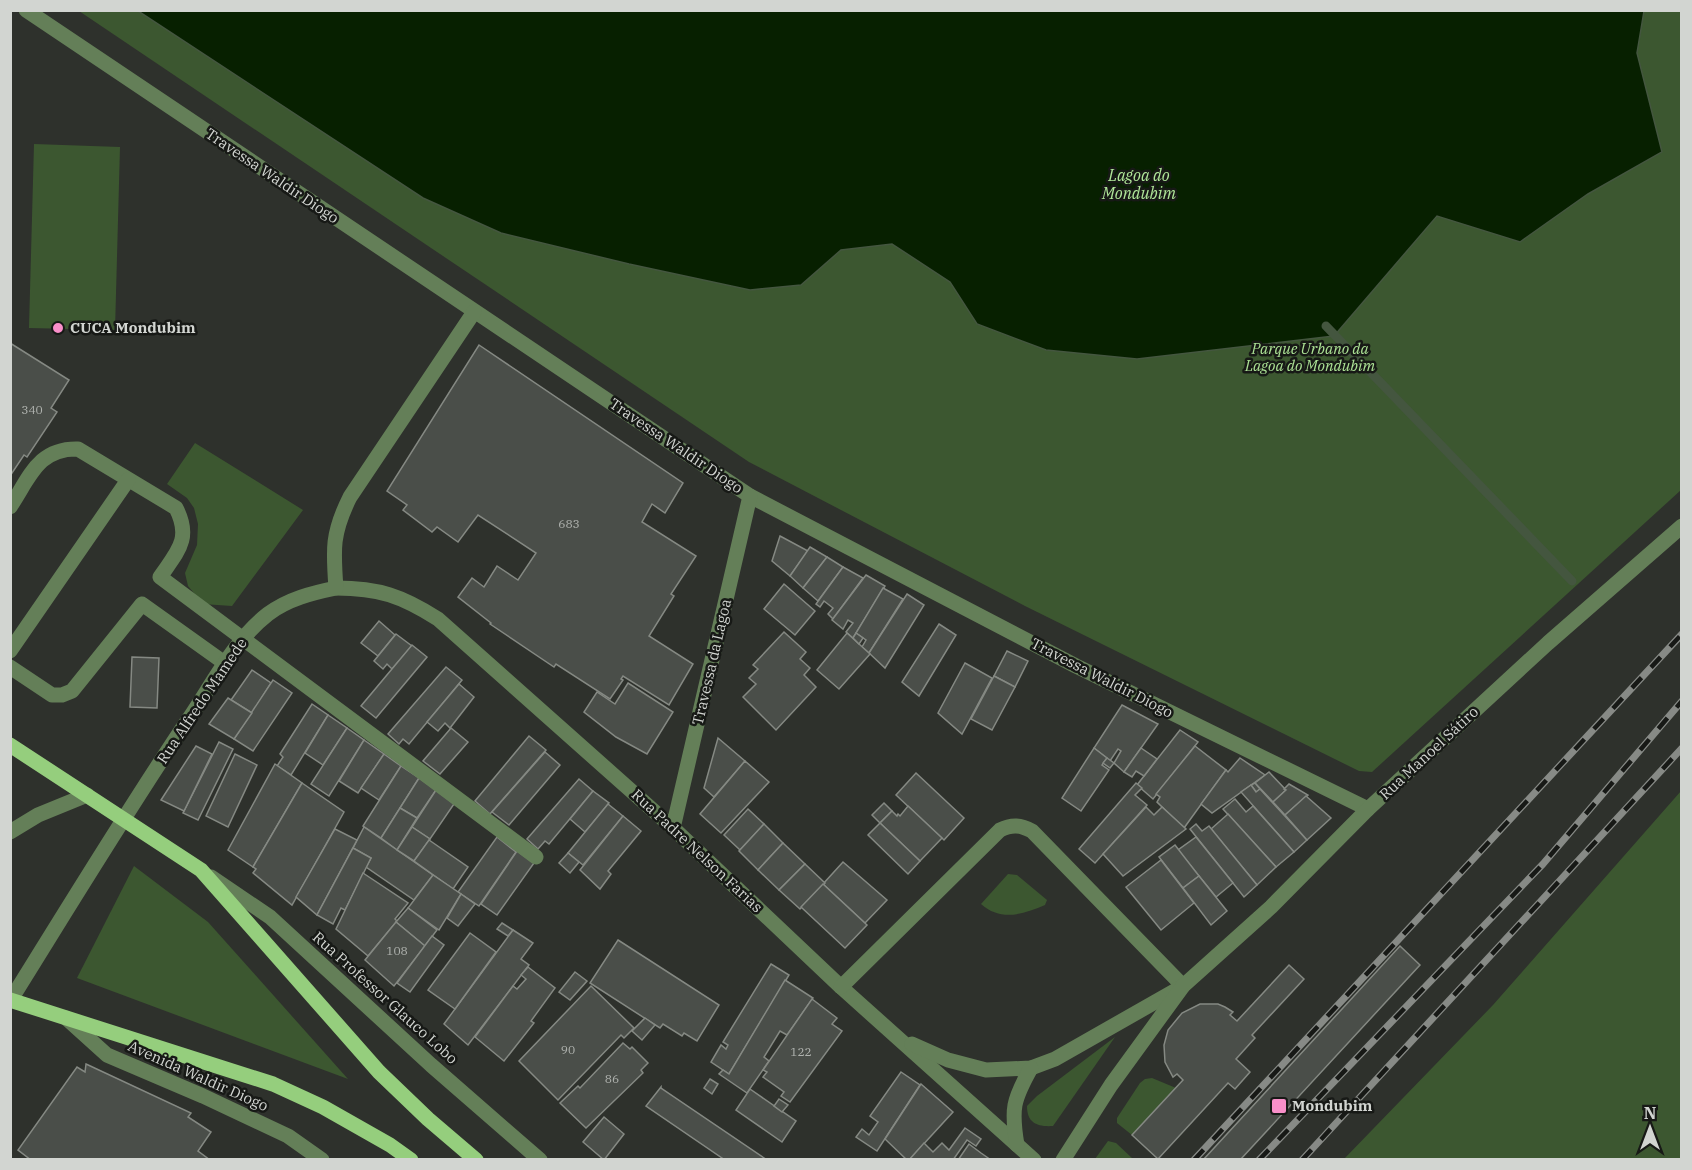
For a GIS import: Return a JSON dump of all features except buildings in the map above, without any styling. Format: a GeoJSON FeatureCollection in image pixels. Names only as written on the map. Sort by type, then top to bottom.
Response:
{"type":"FeatureCollection","features":[{"type":"Feature","properties":{"kind":"main road","name":"Rua Professor Glauco Lobo"},"geometry":{"type":"LineString","coordinates":[[10,745],[201,870],[379,1072],[428,1119],[476,1160]]}},
{"type":"Feature","properties":{"kind":"main road"},"geometry":{"type":"LineString","coordinates":[[11,1000],[273,1084],[323,1107],[390,1145],[411,1160]]}},
{"type":"Feature","properties":{"kind":"street","name":"Travessa Waldir Diogo"},"geometry":{"type":"LineString","coordinates":[[26,10],[750,496],[1076,666],[1368,809]]}},
{"type":"Feature","properties":{"kind":"street"},"geometry":{"type":"LineString","coordinates":[[336,588],[334,539],[339,519],[350,497],[474,312]]}},
{"type":"Feature","properties":{"kind":"street"},"geometry":{"type":"LineString","coordinates":[[10,507],[42,459],[62,448],[78,449],[176,508],[182,519],[184,530],[181,547],[160,577],[536,857]]}},
{"type":"Feature","properties":{"kind":"street"},"geometry":{"type":"LineString","coordinates":[[10,651],[128,480]]}},
{"type":"Feature","properties":{"kind":"street","name":"Travessa da Lagoa"},"geometry":{"type":"LineString","coordinates":[[673,828],[750,496]]}},
{"type":"Feature","properties":{"kind":"street","name":"Rua Manoel Sátiro"},"geometry":{"type":"LineString","coordinates":[[1063,1160],[1111,1085],[1183,986],[1270,907],[1368,809],[1548,644],[1682,526]]}},
{"type":"Feature","properties":{"kind":"street","name":"Rua Alfredo Mamede"},"geometry":{"type":"LineString","coordinates":[[11,1000],[123,818],[243,639],[269,613],[289,601],[313,592],[336,588]]}},
{"type":"Feature","properties":{"kind":"street","name":"Rua Padre Nelson Farias"},"geometry":{"type":"LineString","coordinates":[[336,588],[363,588],[389,593],[416,604],[438,619],[673,828],[841,987],[1034,1160]]}},
{"type":"Feature","properties":{"kind":"street"},"geometry":{"type":"LineString","coordinates":[[10,668],[52,694],[72,691],[142,603],[226,664]]}},
{"type":"Feature","properties":{"kind":"street"},"geometry":{"type":"LineString","coordinates":[[10,832],[38,815],[87,795]]}},
{"type":"Feature","properties":{"kind":"street"},"geometry":{"type":"LineString","coordinates":[[841,987],[1000,830],[1015,825],[1024,826],[1032,831],[1183,986]]}},
{"type":"Feature","properties":{"kind":"street","name":"Rua Professor Glauco Lobo"},"geometry":{"type":"LineString","coordinates":[[201,870],[270,917],[363,1000],[431,1065],[540,1160]]}},
{"type":"Feature","properties":{"kind":"street","name":"Rua Manoel Sátiro"},"geometry":{"type":"LineString","coordinates":[[900,1039],[948,1060],[986,1070],[1031,1068],[1055,1059],[1183,986]]}},
{"type":"Feature","properties":{"kind":"street","name":"Avenida Waldir Diogo"},"geometry":{"type":"LineString","coordinates":[[66,1018],[107,1054],[278,1131],[322,1160]]}},
{"type":"Feature","properties":{"kind":"street"},"geometry":{"type":"LineString","coordinates":[[1017,1145],[1013,1109],[1020,1087],[1031,1068]]}},
{"type":"Feature","properties":{"kind":"green space","name":"Parque Urbano da Lagoa do Mondubim"},"geometry":{"type":"Polygon","coordinates":[[[79,11],[1681,11],[1681,490],[1372,772],[1359,771],[1025,606],[749,462],[79,11]]]}},
{"type":"Feature","properties":{"kind":"green space"},"geometry":{"type":"Polygon","coordinates":[[[34,144],[120,147],[115,330],[29,328],[34,144]]]}},
{"type":"Feature","properties":{"kind":"green space"},"geometry":{"type":"Polygon","coordinates":[[[195,443],[303,510],[232,606],[203,604],[188,586],[185,573],[197,545],[198,524],[194,508],[187,498],[167,484],[195,443]]]}},
{"type":"Feature","properties":{"kind":"green space"},"geometry":{"type":"Polygon","coordinates":[[[1681,791],[1681,1159],[1344,1159],[1493,1005],[1681,791]]]}},
{"type":"Feature","properties":{"kind":"green space"},"geometry":{"type":"Polygon","coordinates":[[[134,866],[208,922],[348,1079],[77,978],[134,866]]]}},
{"type":"Feature","properties":{"kind":"green space"},"geometry":{"type":"Polygon","coordinates":[[[1008,874],[1017,875],[1047,900],[1045,905],[1013,915],[1005,915],[989,910],[981,904],[1008,874]]]}},
{"type":"Feature","properties":{"kind":"green space"},"geometry":{"type":"Polygon","coordinates":[[[1115,1037],[1053,1126],[1034,1123],[1027,1112],[1027,1106],[1115,1037]]]}},
{"type":"Feature","properties":{"kind":"green space"},"geometry":{"type":"Polygon","coordinates":[[[1152,1078],[1176,1088],[1132,1135],[1117,1123],[1117,1118],[1140,1083],[1152,1078]]]}},
{"type":"Feature","properties":{"kind":"green space"},"geometry":{"type":"Polygon","coordinates":[[[1108,1141],[1116,1143],[1133,1159],[1095,1159],[1108,1141]]]}},
{"type":"Feature","properties":{"kind":"water","name":"Lagoa do Mondubim"},"geometry":{"type":"Polygon","coordinates":[[[138,11],[1644,11],[1637,53],[1662,152],[1588,194],[1520,242],[1437,216],[1334,336],[1137,359],[1046,350],[977,324],[950,282],[892,244],[841,250],[801,285],[750,290],[501,233],[423,198],[138,11]]]}},
{"type":"Feature","properties":{"kind":"waterway"},"geometry":{"type":"LineString","coordinates":[[1326,326],[1572,581]]}},
{"type":"Feature","properties":{"kind":"railway"},"geometry":{"type":"LineString","coordinates":[[1194,1160],[1682,634]]}},
{"type":"Feature","properties":{"kind":"railway"},"geometry":{"type":"LineString","coordinates":[[1259,1160],[1543,864],[1682,701]]}},
{"type":"Feature","properties":{"kind":"railway"},"geometry":{"type":"LineString","coordinates":[[1302,1160],[1682,748]]}},
{"type":"Feature","properties":{"kind":"place","name":"CUCA Mondubim"},"geometry":{"type":"Point","coordinates":[58,328]}},
{"type":"Feature","properties":{"kind":"place","name":"Mondubim"},"geometry":{"type":"Point","coordinates":[1279,1106]}}]}
